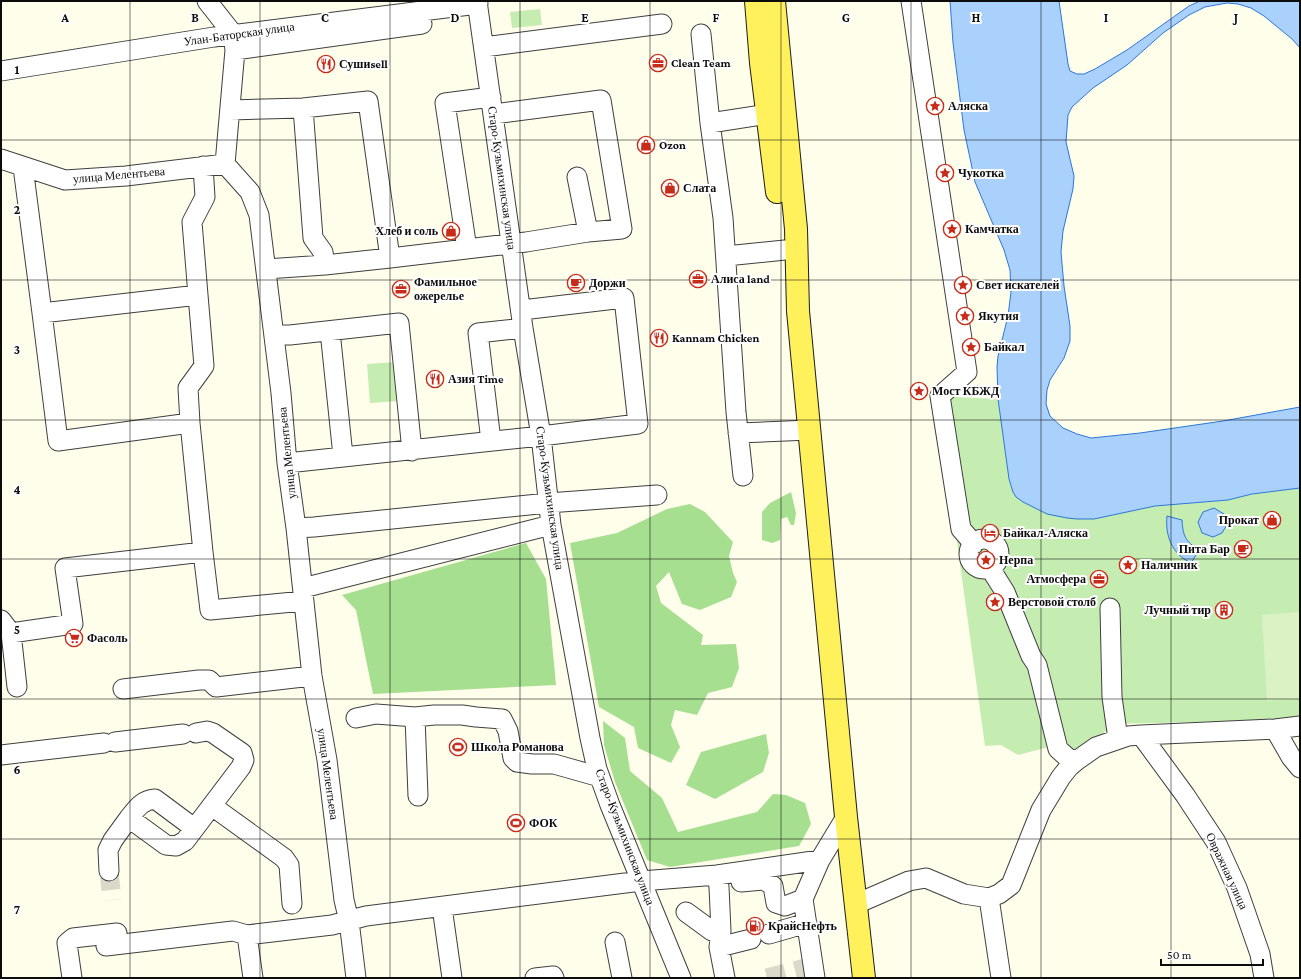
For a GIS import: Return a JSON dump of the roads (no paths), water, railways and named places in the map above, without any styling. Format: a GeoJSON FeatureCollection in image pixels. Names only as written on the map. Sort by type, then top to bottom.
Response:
{"type":"FeatureCollection","features":[{"type":"Feature","properties":{"kind":"main road"},"geometry":{"type":"LineString","coordinates":[[742,1],[761,63]]}},
{"type":"Feature","properties":{"kind":"main road"},"geometry":{"type":"LineString","coordinates":[[756,1],[761,63],[781,230],[798,311]]}},
{"type":"Feature","properties":{"kind":"main road"},"geometry":{"type":"LineString","coordinates":[[774,1],[796,229],[798,311],[846,817],[864,978]]}},
{"type":"Feature","properties":{"kind":"street"},"geometry":{"type":"LineString","coordinates":[[208,1],[234,42],[225,164]]}},
{"type":"Feature","properties":{"kind":"street"},"geometry":{"type":"LineString","coordinates":[[911,1],[968,372],[940,396],[961,529],[974,544],[985,539],[994,543],[997,547],[999,557],[998,561],[990,568],[1005,592],[1031,656],[1038,665],[1058,750],[1068,758],[1076,761]]}},
{"type":"Feature","properties":{"kind":"street","name":"Улан-Баторская улица"},"geometry":{"type":"LineString","coordinates":[[1,71],[234,42],[478,7]]}},
{"type":"Feature","properties":{"kind":"street","name":"Старо-Кузьмихинская улица"},"geometry":{"type":"LineString","coordinates":[[478,7],[541,436],[551,525],[590,738],[600,777],[610,805],[681,978]]}},
{"type":"Feature","properties":{"kind":"street"},"geometry":{"type":"LineString","coordinates":[[484,47],[662,24]]}},
{"type":"Feature","properties":{"kind":"street"},"geometry":{"type":"LineString","coordinates":[[701,34],[710,123],[723,218],[738,433],[744,476]]}},
{"type":"Feature","properties":{"kind":"street"},"geometry":{"type":"LineString","coordinates":[[266,269],[325,265],[390,258],[512,244],[588,232],[622,229],[601,100],[492,105],[445,103],[467,249]]}},
{"type":"Feature","properties":{"kind":"street"},"geometry":{"type":"LineString","coordinates":[[230,110],[303,108],[368,101],[390,258]]}},
{"type":"Feature","properties":{"kind":"street"},"geometry":{"type":"LineString","coordinates":[[303,108],[313,238],[323,252],[325,265]]}},
{"type":"Feature","properties":{"kind":"street"},"geometry":{"type":"LineString","coordinates":[[710,123],[768,114]]}},
{"type":"Feature","properties":{"kind":"street","name":"улица Мелентьева"},"geometry":{"type":"LineString","coordinates":[[1,159],[65,180],[126,176],[225,164],[250,192],[259,215],[281,393],[287,464],[304,594],[312,676],[327,760],[344,900],[349,921],[356,978]]}},
{"type":"Feature","properties":{"kind":"street"},"geometry":{"type":"LineString","coordinates":[[203,166],[205,197],[192,222],[204,366],[188,388],[190,423],[210,610],[304,594],[321,584],[551,525]]}},
{"type":"Feature","properties":{"kind":"street"},"geometry":{"type":"LineString","coordinates":[[23,167],[58,441],[190,423]]}},
{"type":"Feature","properties":{"kind":"street"},"geometry":{"type":"LineString","coordinates":[[577,177],[588,232]]}},
{"type":"Feature","properties":{"kind":"street"},"geometry":{"type":"LineString","coordinates":[[726,256],[785,250]]}},
{"type":"Feature","properties":{"kind":"street"},"geometry":{"type":"LineString","coordinates":[[42,313],[198,295]]}},
{"type":"Feature","properties":{"kind":"street"},"geometry":{"type":"LineString","coordinates":[[287,464],[343,456],[412,451],[638,424],[624,298],[523,319],[478,333],[491,441]]}},
{"type":"Feature","properties":{"kind":"street"},"geometry":{"type":"LineString","coordinates":[[274,335],[330,331],[399,323],[412,451]]}},
{"type":"Feature","properties":{"kind":"street"},"geometry":{"type":"LineString","coordinates":[[330,331],[343,456]]}},
{"type":"Feature","properties":{"kind":"street"},"geometry":{"type":"LineString","coordinates":[[738,433],[810,430]]}},
{"type":"Feature","properties":{"kind":"street"},"geometry":{"type":"LineString","coordinates":[[296,528],[548,503],[657,495]]}},
{"type":"Feature","properties":{"kind":"street"},"geometry":{"type":"LineString","coordinates":[[17,687],[6,626],[73,624],[65,568],[203,552]]}},
{"type":"Feature","properties":{"kind":"street"},"geometry":{"type":"LineString","coordinates":[[1110,608],[1112,697],[1118,739]]}},
{"type":"Feature","properties":{"kind":"street"},"geometry":{"type":"LineString","coordinates":[[123,689],[199,680],[209,680],[216,688],[312,676]]}},
{"type":"Feature","properties":{"kind":"street"},"geometry":{"type":"LineString","coordinates":[[356,718],[376,714],[415,717],[462,715],[502,719],[508,731],[513,758],[517,762],[554,764],[600,777]]}},
{"type":"Feature","properties":{"kind":"street"},"geometry":{"type":"LineString","coordinates":[[415,717],[418,796]]}},
{"type":"Feature","properties":{"kind":"street"},"geometry":{"type":"LineString","coordinates":[[856,904],[909,881],[926,878],[964,894],[989,898],[999,894],[1011,885],[1041,810],[1061,777],[1076,761],[1096,747],[1118,739],[1141,735],[1275,729],[1300,726]]}},
{"type":"Feature","properties":{"kind":"street"},"geometry":{"type":"LineString","coordinates":[[1275,729],[1291,757],[1300,768]]}},
{"type":"Feature","properties":{"kind":"street"},"geometry":{"type":"LineString","coordinates":[[1,755],[207,731],[213,733],[242,754],[244,760],[241,767],[185,841],[176,846],[166,845],[129,818]]}},
{"type":"Feature","properties":{"kind":"street","name":"Овражная улица"},"geometry":{"type":"LineString","coordinates":[[1141,735],[1185,795],[1216,842],[1237,888],[1260,954],[1264,978]]}},
{"type":"Feature","properties":{"kind":"street"},"geometry":{"type":"LineString","coordinates":[[109,871],[108,850],[113,840],[140,804],[147,800],[155,799],[194,828]]}},
{"type":"Feature","properties":{"kind":"street"},"geometry":{"type":"LineString","coordinates":[[212,806],[284,858],[289,865],[292,904]]}},
{"type":"Feature","properties":{"kind":"street"},"geometry":{"type":"LineString","coordinates":[[815,978],[803,899],[820,860],[846,817]]}},
{"type":"Feature","properties":{"kind":"street"},"geometry":{"type":"LineString","coordinates":[[718,881],[820,860]]}},
{"type":"Feature","properties":{"kind":"street"},"geometry":{"type":"LineString","coordinates":[[72,978],[67,943],[73,938],[111,940],[233,931],[247,935],[332,925],[366,916],[641,881],[764,880],[773,886],[776,903],[785,906],[803,899]]}},
{"type":"Feature","properties":{"kind":"street"},"geometry":{"type":"LineString","coordinates":[[718,881],[720,939],[725,978]]}},
{"type":"Feature","properties":{"kind":"street"},"geometry":{"type":"LineString","coordinates":[[989,898],[1001,978]]}},
{"type":"Feature","properties":{"kind":"street"},"geometry":{"type":"LineString","coordinates":[[442,907],[452,978]]}},
{"type":"Feature","properties":{"kind":"street"},"geometry":{"type":"LineString","coordinates":[[686,912],[712,931],[720,939],[751,939]]}},
{"type":"Feature","properties":{"kind":"street"},"geometry":{"type":"LineString","coordinates":[[769,934],[807,923]]}},
{"type":"Feature","properties":{"kind":"street"},"geometry":{"type":"LineString","coordinates":[[247,935],[253,978]]}},
{"type":"Feature","properties":{"kind":"street"},"geometry":{"type":"LineString","coordinates":[[616,942],[622,978]]}},
{"type":"Feature","properties":{"kind":"street"},"geometry":{"type":"LineString","coordinates":[[535,978],[554,976],[554,978]]}},
{"type":"Feature","properties":{"kind":"water"},"geometry":{"type":"Polygon","coordinates":[[[950,1],[1059,1],[1070,71],[1077,74],[1084,74],[1127,50],[1189,6],[1200,1],[1300,1],[1300,48],[1292,39],[1264,16],[1251,8],[1238,4],[1227,3],[1205,7],[1189,15],[1163,33],[1127,65],[1093,88],[1072,107],[1068,115],[1066,142],[1074,176],[1073,189],[1063,231],[1061,252],[1070,326],[1070,341],[1064,358],[1050,380],[1047,390],[1046,404],[1050,416],[1063,428],[1091,438],[1140,433],[1223,421],[1300,407],[1300,488],[1252,494],[1228,500],[1155,506],[1094,519],[1067,518],[1047,514],[1016,497],[1009,479],[998,399],[997,367],[998,356],[1008,316],[1011,292],[1010,270],[1004,250],[975,182],[964,130],[953,43],[950,1]]]}},
{"type":"Feature","properties":{"kind":"water"},"geometry":{"type":"Polygon","coordinates":[[[1214,508],[1224,514],[1228,523],[1222,533],[1213,537],[1202,533],[1198,522],[1203,512],[1214,508]]]}},
{"type":"Feature","properties":{"kind":"water"},"geometry":{"type":"Polygon","coordinates":[[[1167,516],[1182,520],[1186,538],[1199,550],[1191,563],[1179,555],[1171,544],[1167,531],[1167,516]]]}},
{"type":"Feature","properties":{"kind":"tunnel"},"geometry":{"type":"LineString","coordinates":[[109,871],[112,900]]}},
{"type":"Feature","properties":{"kind":"tunnel"},"geometry":{"type":"LineString","coordinates":[[767,978],[813,966]]}},
{"type":"Feature","properties":{"kind":"place","name":"Clean Team"},"geometry":{"type":"Point","coordinates":[658,63]}},
{"type":"Feature","properties":{"kind":"place","name":"Сушиsell"},"geometry":{"type":"Point","coordinates":[326,64]}},
{"type":"Feature","properties":{"kind":"place","name":"Аляска"},"geometry":{"type":"Point","coordinates":[935,106]}},
{"type":"Feature","properties":{"kind":"place","name":"Ozon"},"geometry":{"type":"Point","coordinates":[646,145]}},
{"type":"Feature","properties":{"kind":"place","name":"Чукотка"},"geometry":{"type":"Point","coordinates":[945,173]}},
{"type":"Feature","properties":{"kind":"place","name":"Слата"},"geometry":{"type":"Point","coordinates":[670,188]}},
{"type":"Feature","properties":{"kind":"place","name":"Камчатка"},"geometry":{"type":"Point","coordinates":[952,229]}},
{"type":"Feature","properties":{"kind":"place","name":"Хлеб и соль"},"geometry":{"type":"Point","coordinates":[451,231]}},
{"type":"Feature","properties":{"kind":"place","name":"Алиса land"},"geometry":{"type":"Point","coordinates":[698,279]}},
{"type":"Feature","properties":{"kind":"place","name":"Доржи"},"geometry":{"type":"Point","coordinates":[576,283]}},
{"type":"Feature","properties":{"kind":"place","name":"Свет искателей"},"geometry":{"type":"Point","coordinates":[963,285]}},
{"type":"Feature","properties":{"kind":"place","name":"Фамильное ожерелье"},"geometry":{"type":"Point","coordinates":[401,289]}},
{"type":"Feature","properties":{"kind":"place","name":"Якутия"},"geometry":{"type":"Point","coordinates":[965,316]}},
{"type":"Feature","properties":{"kind":"place","name":"Kannam Chicken"},"geometry":{"type":"Point","coordinates":[659,338]}},
{"type":"Feature","properties":{"kind":"place","name":"Байкал"},"geometry":{"type":"Point","coordinates":[971,347]}},
{"type":"Feature","properties":{"kind":"place","name":"Азия Time"},"geometry":{"type":"Point","coordinates":[435,379]}},
{"type":"Feature","properties":{"kind":"place","name":"Мост КБЖД"},"geometry":{"type":"Point","coordinates":[919,391]}},
{"type":"Feature","properties":{"kind":"place","name":"Прокат"},"geometry":{"type":"Point","coordinates":[1272,520]}},
{"type":"Feature","properties":{"kind":"place","name":"Байкал-Аляска"},"geometry":{"type":"Point","coordinates":[990,533]}},
{"type":"Feature","properties":{"kind":"place","name":"Пита Бар"},"geometry":{"type":"Point","coordinates":[1243,549]}},
{"type":"Feature","properties":{"kind":"place","name":"Нерпа"},"geometry":{"type":"Point","coordinates":[986,560]}},
{"type":"Feature","properties":{"kind":"place","name":"Наличник"},"geometry":{"type":"Point","coordinates":[1128,565]}},
{"type":"Feature","properties":{"kind":"place","name":"Атмосфера"},"geometry":{"type":"Point","coordinates":[1099,579]}},
{"type":"Feature","properties":{"kind":"place","name":"Верстовой столб"},"geometry":{"type":"Point","coordinates":[995,602]}},
{"type":"Feature","properties":{"kind":"place","name":"Лучный тир"},"geometry":{"type":"Point","coordinates":[1224,610]}},
{"type":"Feature","properties":{"kind":"place","name":"Фасоль"},"geometry":{"type":"Point","coordinates":[74,638]}},
{"type":"Feature","properties":{"kind":"place","name":"Школа Романова"},"geometry":{"type":"Point","coordinates":[458,747]}},
{"type":"Feature","properties":{"kind":"place","name":"ФОК"},"geometry":{"type":"Point","coordinates":[516,823]}},
{"type":"Feature","properties":{"kind":"place","name":"КрайсНефть"},"geometry":{"type":"Point","coordinates":[755,926]}}]}
